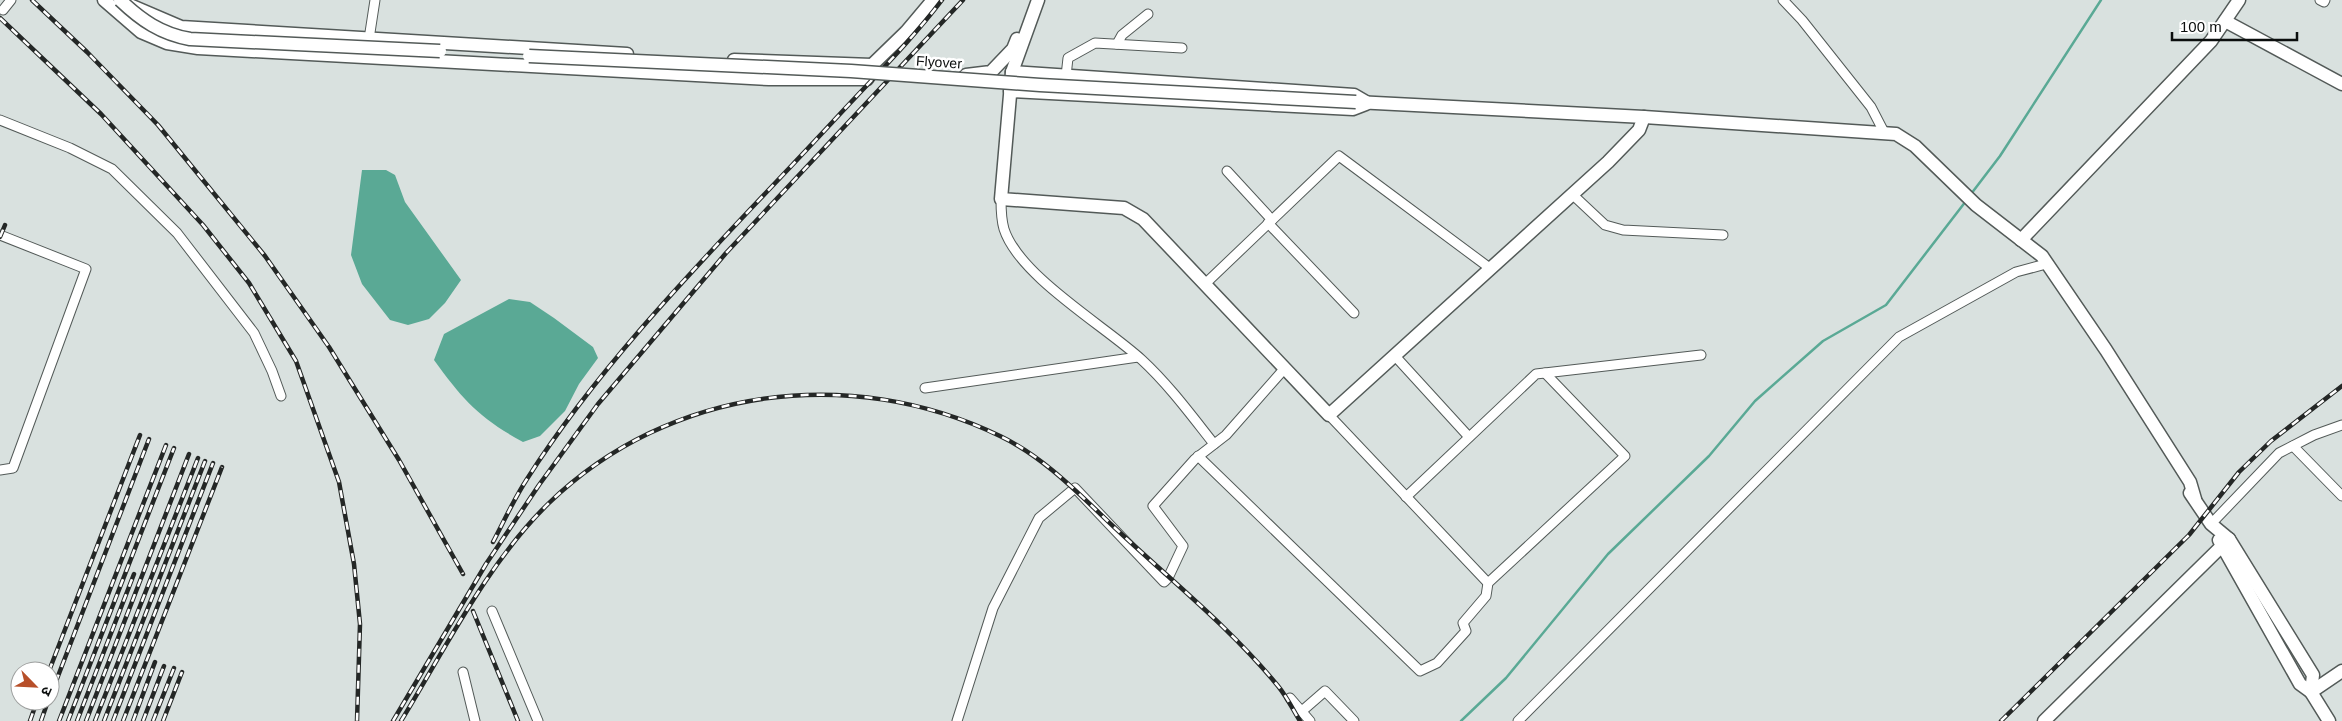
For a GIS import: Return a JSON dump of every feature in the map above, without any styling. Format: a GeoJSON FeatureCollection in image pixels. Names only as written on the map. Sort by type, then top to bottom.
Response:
{"type":"FeatureCollection","features":[{"type":"Feature","properties":{"kind":"street"},"geometry":{"type":"LineString","coordinates":[[104,0],[140,32],[167,43],[198,48],[721,59],[872,65],[906,32],[933,0]]}},
{"type":"Feature","properties":{"kind":"street"},"geometry":{"type":"LineString","coordinates":[[115,0],[181,27],[369,39],[454,53]]}},
{"type":"Feature","properties":{"kind":"street"},"geometry":{"type":"LineString","coordinates":[[120,0],[151,26],[167,34],[182,38],[454,53]]}},
{"type":"Feature","properties":{"kind":"street"},"geometry":{"type":"LineString","coordinates":[[369,39],[375,0]]}},
{"type":"Feature","properties":{"kind":"street"},"geometry":{"type":"LineString","coordinates":[[927,76],[935,73],[981,75],[991,72],[1013,50],[1031,0]]}},
{"type":"Feature","properties":{"kind":"street"},"geometry":{"type":"LineString","coordinates":[[1038,0],[1012,72],[1001,199],[1001,216],[1005,231],[1020,255],[1042,280],[1138,357],[1166,385],[1214,444]]}},
{"type":"Feature","properties":{"kind":"street"},"geometry":{"type":"LineString","coordinates":[[1783,0],[1802,20],[1871,108],[1885,134]]}},
{"type":"Feature","properties":{"kind":"street"},"geometry":{"type":"LineString","coordinates":[[2021,240],[2212,41],[2239,0]]}},
{"type":"Feature","properties":{"kind":"street"},"geometry":{"type":"LineString","coordinates":[[2320,0],[2324,2],[2325,0]]}},
{"type":"Feature","properties":{"kind":"street"},"geometry":{"type":"LineString","coordinates":[[1117,44],[1122,35],[1148,14]]}},
{"type":"Feature","properties":{"kind":"street"},"geometry":{"type":"LineString","coordinates":[[2225,21],[2342,84]]}},
{"type":"Feature","properties":{"kind":"street"},"geometry":{"type":"LineString","coordinates":[[1066,76],[1068,58],[1095,43],[1182,48]]}},
{"type":"Feature","properties":{"kind":"street"},"geometry":{"type":"LineString","coordinates":[[507,55],[769,79],[867,79],[874,69],[872,65]]}},
{"type":"Feature","properties":{"kind":"street","name":"Flyover"},"geometry":{"type":"LineString","coordinates":[[507,55],[927,76],[1362,103],[1644,117],[1896,134],[1915,146],[1976,205],[2042,256],[2057,280],[2058,289],[2103,352],[2184,485],[2313,675],[2311,692]]}},
{"type":"Feature","properties":{"kind":"street"},"geometry":{"type":"LineString","coordinates":[[1010,91],[1354,109],[1362,103],[1354,95],[1012,72]]}},
{"type":"Feature","properties":{"kind":"street"},"geometry":{"type":"LineString","coordinates":[[1329,415],[1608,162],[1639,130],[1644,117]]}},
{"type":"Feature","properties":{"kind":"street"},"geometry":{"type":"LineString","coordinates":[[0,120],[70,148],[112,169],[177,233],[254,333],[272,371],[281,396]]}},
{"type":"Feature","properties":{"kind":"street"},"geometry":{"type":"LineString","coordinates":[[1205,284],[1339,156],[1490,269]]}},
{"type":"Feature","properties":{"kind":"street"},"geometry":{"type":"LineString","coordinates":[[1227,172],[1354,313]]}},
{"type":"Feature","properties":{"kind":"street"},"geometry":{"type":"LineString","coordinates":[[1573,194],[1605,226],[1623,230],[1723,235]]}},
{"type":"Feature","properties":{"kind":"street"},"geometry":{"type":"LineString","coordinates":[[1001,199],[1124,208],[1143,219],[1488,583]]}},
{"type":"Feature","properties":{"kind":"street"},"geometry":{"type":"LineString","coordinates":[[0,235],[86,269],[14,468],[0,470]]}},
{"type":"Feature","properties":{"kind":"street"},"geometry":{"type":"LineString","coordinates":[[1518,721],[1899,337],[2016,272],[2046,264]]}},
{"type":"Feature","properties":{"kind":"street"},"geometry":{"type":"LineString","coordinates":[[1406,496],[1536,374],[1702,355]]}},
{"type":"Feature","properties":{"kind":"street"},"geometry":{"type":"LineString","coordinates":[[1395,356],[1469,437]]}},
{"type":"Feature","properties":{"kind":"street"},"geometry":{"type":"LineString","coordinates":[[925,388],[1138,357]]}},
{"type":"Feature","properties":{"kind":"street"},"geometry":{"type":"LineString","coordinates":[[957,721],[993,608],[1039,518],[1075,488],[1164,582],[1168,578],[1183,546],[1153,506],[1198,456],[1226,435],[1285,368]]}},
{"type":"Feature","properties":{"kind":"street"},"geometry":{"type":"LineString","coordinates":[[1198,456],[1420,671],[1437,663],[1466,631],[1463,623],[1486,596],[1488,583],[1625,456],[1545,373]]}},
{"type":"Feature","properties":{"kind":"street"},"geometry":{"type":"LineString","coordinates":[[2213,526],[2279,453],[2342,425]]}},
{"type":"Feature","properties":{"kind":"street"},"geometry":{"type":"LineString","coordinates":[[2293,446],[2342,496]]}},
{"type":"Feature","properties":{"kind":"street"},"geometry":{"type":"LineString","coordinates":[[2044,721],[2227,547]]}},
{"type":"Feature","properties":{"kind":"street"},"geometry":{"type":"LineString","coordinates":[[2056,721],[2227,547]]}},
{"type":"Feature","properties":{"kind":"street"},"geometry":{"type":"LineString","coordinates":[[492,611],[538,721]]}},
{"type":"Feature","properties":{"kind":"street"},"geometry":{"type":"LineString","coordinates":[[2329,721],[2311,692],[2342,671]]}},
{"type":"Feature","properties":{"kind":"street"},"geometry":{"type":"LineString","coordinates":[[463,672],[475,721]]}},
{"type":"Feature","properties":{"kind":"street"},"geometry":{"type":"LineString","coordinates":[[1302,711],[1325,691],[1354,721]]}},
{"type":"Feature","properties":{"kind":"street"},"geometry":{"type":"LineString","coordinates":[[1290,698],[1310,721]]}},
{"type":"Feature","properties":{"kind":"shaded area"},"geometry":{"type":"Polygon","coordinates":[[[362,170],[386,170],[395,175],[405,202],[461,280],[445,303],[429,319],[408,325],[390,320],[362,284],[351,255],[362,170]]]}},
{"type":"Feature","properties":{"kind":"shaded area"},"geometry":{"type":"Polygon","coordinates":[[[509,299],[530,302],[593,347],[598,358],[579,384],[565,411],[540,436],[523,442],[495,425],[473,407],[434,360],[444,334],[509,299]]]}},
{"type":"Feature","properties":{"kind":"waterway"},"geometry":{"type":"LineString","coordinates":[[1971,194],[2000,156],[2101,0]]}},
{"type":"Feature","properties":{"kind":"waterway"},"geometry":{"type":"LineString","coordinates":[[1461,721],[1506,678],[1608,554],[1709,456],[1755,401],[1823,341],[1886,305],[1966,201]]}},
{"type":"Feature","properties":{"kind":"railway"},"geometry":{"type":"LineString","coordinates":[[32,0],[87,52],[158,125],[265,256],[329,347],[399,460],[463,574]]}},
{"type":"Feature","properties":{"kind":"railway"},"geometry":{"type":"LineString","coordinates":[[493,542],[522,487],[560,430],[596,383],[675,291],[892,59],[942,0]]}},
{"type":"Feature","properties":{"kind":"railway"},"geometry":{"type":"LineString","coordinates":[[393,721],[486,564],[539,485],[598,404],[726,253],[963,0]]}},
{"type":"Feature","properties":{"kind":"railway"},"geometry":{"type":"LineString","coordinates":[[0,18],[101,114],[203,225],[249,283],[296,361],[339,482],[354,564],[360,624],[357,721]]}},
{"type":"Feature","properties":{"kind":"railway"},"geometry":{"type":"LineString","coordinates":[[0,237],[5,225]]}},
{"type":"Feature","properties":{"kind":"railway"},"geometry":{"type":"LineString","coordinates":[[2001,721],[2189,535],[2239,472],[2271,441],[2342,386]]}},
{"type":"Feature","properties":{"kind":"railway"},"geometry":{"type":"LineString","coordinates":[[401,721],[469,607],[506,552],[549,503],[597,464],[650,433],[706,411],[764,399],[824,395],[884,400],[943,413],[1000,436],[1035,457],[1067,483],[1225,628],[1278,686],[1300,721]]}},
{"type":"Feature","properties":{"kind":"railway"},"geometry":{"type":"LineString","coordinates":[[53,661],[140,435]]}},
{"type":"Feature","properties":{"kind":"railway"},"geometry":{"type":"LineString","coordinates":[[60,671],[149,439]]}},
{"type":"Feature","properties":{"kind":"railway"},"geometry":{"type":"LineString","coordinates":[[59,721],[166,445]]}},
{"type":"Feature","properties":{"kind":"railway"},"geometry":{"type":"LineString","coordinates":[[68,721],[174,448]]}},
{"type":"Feature","properties":{"kind":"railway"},"geometry":{"type":"LineString","coordinates":[[86,721],[189,454]]}},
{"type":"Feature","properties":{"kind":"railway"},"geometry":{"type":"LineString","coordinates":[[95,721],[198,458]]}},
{"type":"Feature","properties":{"kind":"railway"},"geometry":{"type":"LineString","coordinates":[[104,721],[205,461]]}},
{"type":"Feature","properties":{"kind":"railway"},"geometry":{"type":"LineString","coordinates":[[113,721],[213,463]]}},
{"type":"Feature","properties":{"kind":"railway"},"geometry":{"type":"LineString","coordinates":[[123,721],[222,467]]}},
{"type":"Feature","properties":{"kind":"railway"},"geometry":{"type":"LineString","coordinates":[[77,721],[134,574]]}},
{"type":"Feature","properties":{"kind":"railway"},"geometry":{"type":"LineString","coordinates":[[473,611],[518,721]]}},
{"type":"Feature","properties":{"kind":"railway"},"geometry":{"type":"LineString","coordinates":[[133,721],[155,662]]}},
{"type":"Feature","properties":{"kind":"railway"},"geometry":{"type":"LineString","coordinates":[[143,721],[164,666]]}},
{"type":"Feature","properties":{"kind":"railway"},"geometry":{"type":"LineString","coordinates":[[153,721],[174,668]]}},
{"type":"Feature","properties":{"kind":"railway"},"geometry":{"type":"LineString","coordinates":[[163,721],[182,672]]}},
{"type":"Feature","properties":{"kind":"railway"},"geometry":{"type":"LineString","coordinates":[[30,721],[34,711]]}},
{"type":"Feature","properties":{"kind":"railway"},"geometry":{"type":"LineString","coordinates":[[41,721],[44,711]]}}]}
